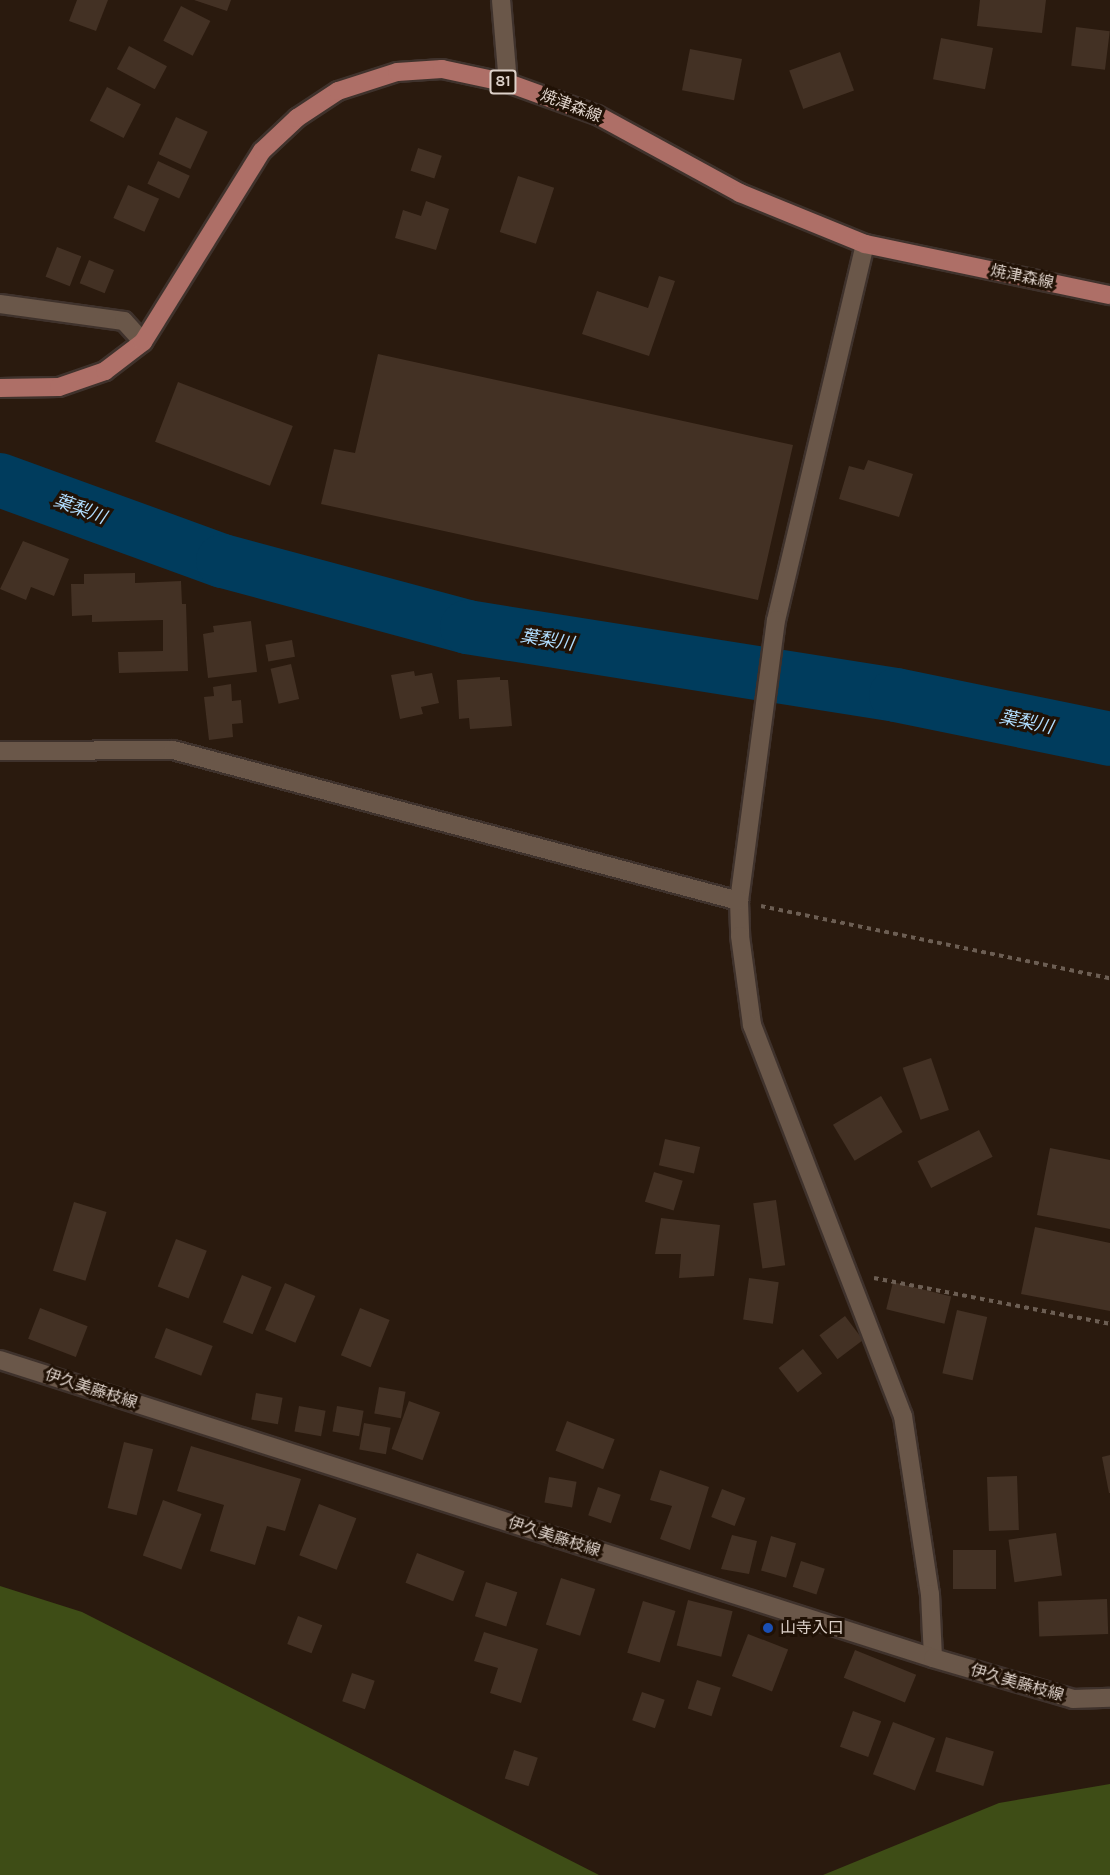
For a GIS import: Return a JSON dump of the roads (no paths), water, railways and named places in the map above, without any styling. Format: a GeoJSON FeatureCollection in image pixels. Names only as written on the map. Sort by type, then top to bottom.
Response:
{"type":"FeatureCollection","features":[{"type":"Feature","properties":{"kind":"main road","name":"焼津森線"},"geometry":{"type":"LineString","coordinates":[[0,388],[60,387],[105,371],[143,342],[262,151],[297,118],[338,91],[398,72],[442,69],[508,83],[597,115],[740,193],[865,244],[1110,295]]}},
{"type":"Feature","properties":{"kind":"street"},"geometry":{"type":"LineString","coordinates":[[501,0],[508,83]]}},
{"type":"Feature","properties":{"kind":"street"},"geometry":{"type":"LineString","coordinates":[[865,244],[776,620],[739,901],[743,978],[752,1025],[850,1273],[903,1416],[930,1594],[933,1658]]}},
{"type":"Feature","properties":{"kind":"street"},"geometry":{"type":"LineString","coordinates":[[0,304],[124,321],[143,342]]}},
{"type":"Feature","properties":{"kind":"street"},"geometry":{"type":"LineString","coordinates":[[0,751],[173,750],[739,901]]}},
{"type":"Feature","properties":{"kind":"street","name":"伊久美藤枝線"},"geometry":{"type":"LineString","coordinates":[[0,1360],[933,1658],[1073,1699],[1110,1698]]}},
{"type":"Feature","properties":{"kind":"waterway","name":"葉梨川"},"geometry":{"type":"LineString","coordinates":[[0,480],[223,561],[467,627],[896,695],[1110,739]]}},
{"type":"Feature","properties":{"kind":"place","name":"山寺入口"},"geometry":{"type":"Point","coordinates":[768,1628]}}]}
